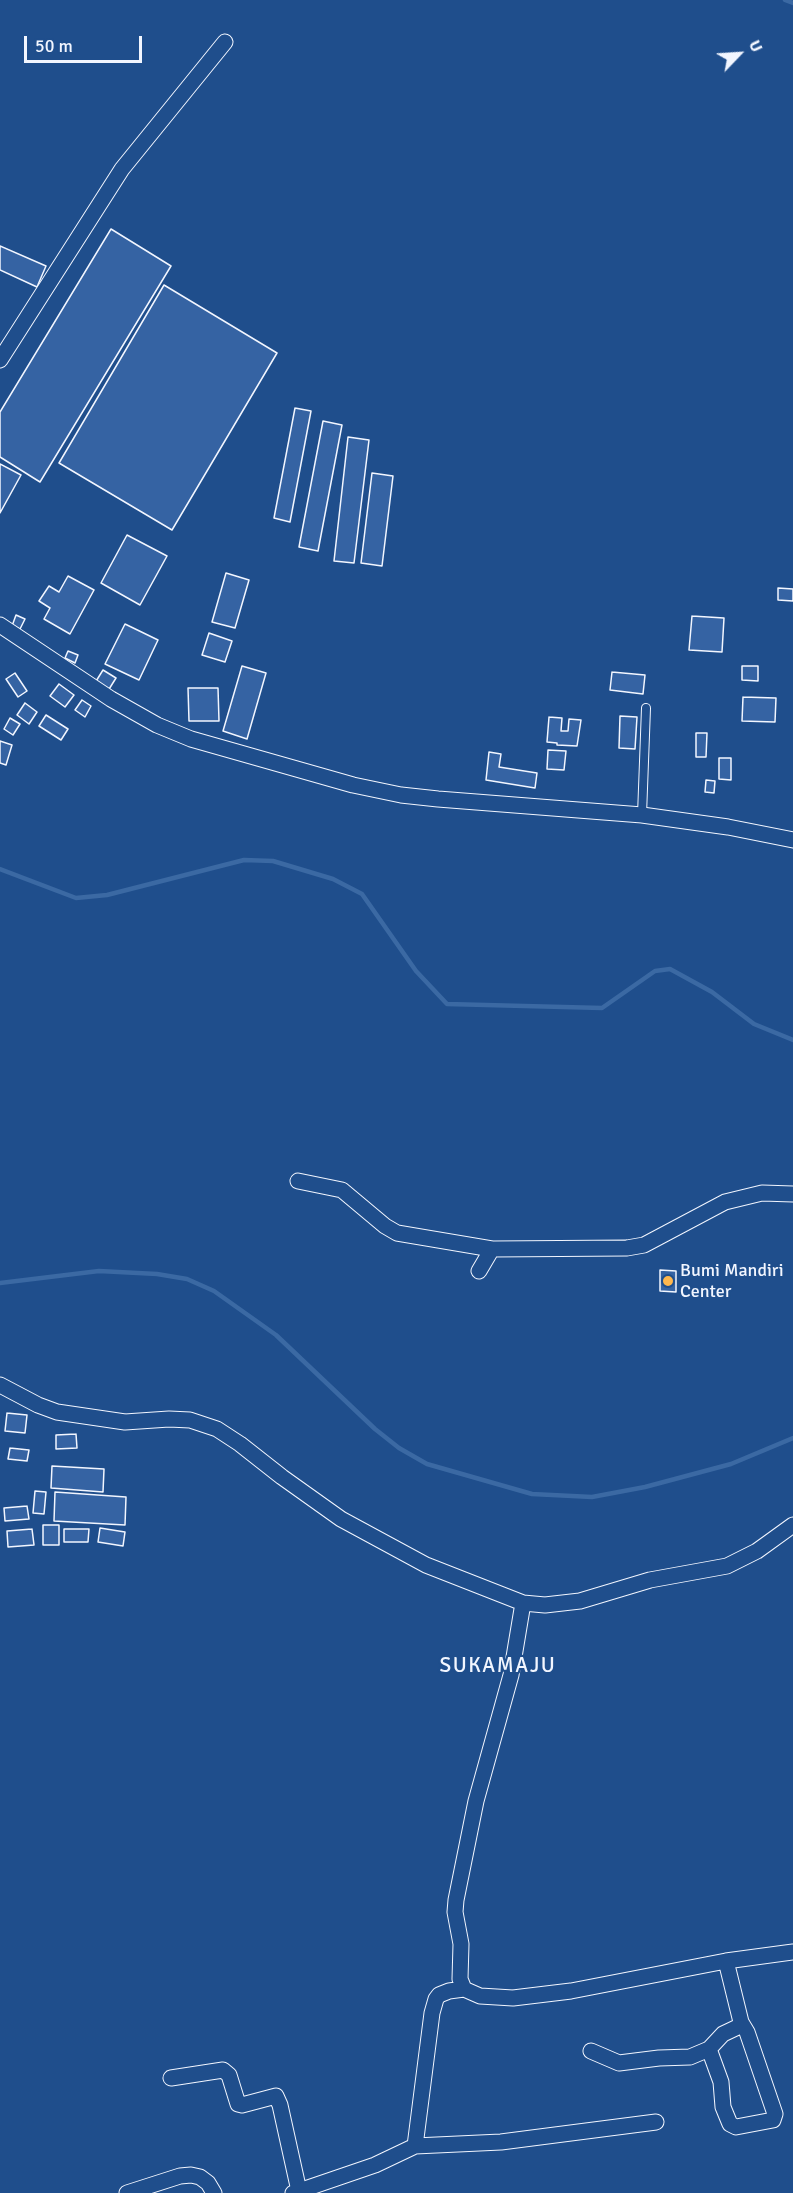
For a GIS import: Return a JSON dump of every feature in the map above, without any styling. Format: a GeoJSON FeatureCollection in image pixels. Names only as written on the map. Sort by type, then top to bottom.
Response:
{"type":"FeatureCollection","features":[{"type":"Feature","properties":{"kind":"street"},"geometry":{"type":"LineString","coordinates":[[0,360],[122,169],[225,42]]}},
{"type":"Feature","properties":{"kind":"street"},"geometry":{"type":"LineString","coordinates":[[0,625],[136,715],[174,733],[353,785],[401,795],[642,815],[728,827],[793,840]]}},
{"type":"Feature","properties":{"kind":"street"},"geometry":{"type":"LineString","coordinates":[[298,1181],[342,1190],[385,1226],[397,1233],[492,1249],[627,1248],[644,1245],[724,1202],[762,1193],[793,1194]]}},
{"type":"Feature","properties":{"kind":"street"},"geometry":{"type":"LineString","coordinates":[[479,1271],[492,1249]]}},
{"type":"Feature","properties":{"kind":"street"},"geometry":{"type":"LineString","coordinates":[[0,1385],[38,1405],[57,1412],[125,1422],[190,1420],[217,1429],[341,1519],[426,1565],[523,1603],[545,1605],[580,1601],[650,1580],[727,1566],[757,1551],[793,1525]]}},
{"type":"Feature","properties":{"kind":"street"},"geometry":{"type":"LineString","coordinates":[[464,1989],[460,1979],[461,1944],[455,1912],[456,1900],[476,1801],[511,1675],[523,1603]]}},
{"type":"Feature","properties":{"kind":"street"},"geometry":{"type":"LineString","coordinates":[[415,2146],[432,2013],[439,1995],[464,1989],[480,1996],[513,1998],[571,1990],[726,1961],[793,1952]]}},
{"type":"Feature","properties":{"kind":"street"},"geometry":{"type":"LineString","coordinates":[[709,2049],[721,2082],[723,2107],[730,2124],[736,2127],[773,2120],[775,2114],[747,2032],[742,2025],[726,1961]]}},
{"type":"Feature","properties":{"kind":"street"},"geometry":{"type":"LineString","coordinates":[[591,2051],[619,2063],[690,2057],[709,2049],[723,2034],[742,2025]]}},
{"type":"Feature","properties":{"kind":"street"},"geometry":{"type":"LineString","coordinates":[[171,2078],[223,2070],[229,2075],[238,2104],[242,2105],[276,2096],[280,2105],[296,2192],[375,2165],[415,2146],[501,2142],[656,2122]]}},
{"type":"Feature","properties":{"kind":"street"},"geometry":{"type":"LineString","coordinates":[[127,2193],[180,2176],[191,2175],[200,2177],[208,2183],[214,2193]]}},
{"type":"Feature","properties":{"kind":"lane"},"geometry":{"type":"LineString","coordinates":[[642,815],[646,708]]}},
{"type":"Feature","properties":{"kind":"building"},"geometry":{"type":"Polygon","coordinates":[[[111,229],[171,266],[40,482],[0,457],[0,412],[111,229]]]}},
{"type":"Feature","properties":{"kind":"building"},"geometry":{"type":"Polygon","coordinates":[[[0,246],[46,266],[37,287],[0,270],[0,246]]]}},
{"type":"Feature","properties":{"kind":"building"},"geometry":{"type":"Polygon","coordinates":[[[164,285],[277,353],[172,530],[59,463],[164,285]]]}},
{"type":"Feature","properties":{"kind":"building"},"geometry":{"type":"Polygon","coordinates":[[[295,408],[311,411],[290,522],[274,518],[295,408]]]}},
{"type":"Feature","properties":{"kind":"building"},"geometry":{"type":"Polygon","coordinates":[[[323,421],[342,425],[318,551],[299,547],[323,421]]]}},
{"type":"Feature","properties":{"kind":"building"},"geometry":{"type":"Polygon","coordinates":[[[348,437],[369,440],[354,563],[334,561],[348,437]]]}},
{"type":"Feature","properties":{"kind":"building"},"geometry":{"type":"Polygon","coordinates":[[[0,464],[21,475],[0,513],[0,464]]]}},
{"type":"Feature","properties":{"kind":"building"},"geometry":{"type":"Polygon","coordinates":[[[372,473],[393,476],[382,566],[361,563],[372,473]]]}},
{"type":"Feature","properties":{"kind":"building"},"geometry":{"type":"Polygon","coordinates":[[[127,535],[167,556],[140,605],[101,583],[127,535]]]}},
{"type":"Feature","properties":{"kind":"building"},"geometry":{"type":"Polygon","coordinates":[[[226,573],[249,580],[235,628],[212,622],[226,573]]]}},
{"type":"Feature","properties":{"kind":"building"},"geometry":{"type":"Polygon","coordinates":[[[68,576],[94,590],[70,634],[44,619],[50,608],[39,601],[49,586],[59,592],[68,576]]]}},
{"type":"Feature","properties":{"kind":"building"},"geometry":{"type":"Polygon","coordinates":[[[778,588],[793,589],[793,601],[778,600],[778,588]]]}},
{"type":"Feature","properties":{"kind":"building"},"geometry":{"type":"Polygon","coordinates":[[[16,615],[25,619],[20,629],[12,626],[16,615]]]}},
{"type":"Feature","properties":{"kind":"building"},"geometry":{"type":"Polygon","coordinates":[[[692,616],[724,618],[722,652],[689,650],[692,616]]]}},
{"type":"Feature","properties":{"kind":"building"},"geometry":{"type":"Polygon","coordinates":[[[125,624],[158,640],[139,680],[105,664],[125,624]]]}},
{"type":"Feature","properties":{"kind":"building"},"geometry":{"type":"Polygon","coordinates":[[[209,633],[232,641],[225,662],[202,655],[209,633]]]}},
{"type":"Feature","properties":{"kind":"building"},"geometry":{"type":"Polygon","coordinates":[[[68,651],[78,655],[75,663],[65,658],[68,651]]]}},
{"type":"Feature","properties":{"kind":"building"},"geometry":{"type":"Polygon","coordinates":[[[242,666],[266,673],[247,739],[223,731],[242,666]]]}},
{"type":"Feature","properties":{"kind":"building"},"geometry":{"type":"Polygon","coordinates":[[[742,666],[758,666],[758,681],[742,680],[742,666]]]}},
{"type":"Feature","properties":{"kind":"building"},"geometry":{"type":"Polygon","coordinates":[[[103,670],[116,678],[106,694],[93,686],[103,670]]]}},
{"type":"Feature","properties":{"kind":"building"},"geometry":{"type":"Polygon","coordinates":[[[612,672],[645,675],[643,694],[610,690],[612,672]]]}},
{"type":"Feature","properties":{"kind":"building"},"geometry":{"type":"Polygon","coordinates":[[[15,673],[27,691],[18,697],[6,679],[15,673]]]}},
{"type":"Feature","properties":{"kind":"building"},"geometry":{"type":"Polygon","coordinates":[[[59,684],[74,695],[65,707],[50,696],[59,684]]]}},
{"type":"Feature","properties":{"kind":"building"},"geometry":{"type":"Polygon","coordinates":[[[188,688],[218,688],[219,721],[189,721],[188,688]]]}},
{"type":"Feature","properties":{"kind":"building"},"geometry":{"type":"Polygon","coordinates":[[[743,697],[776,698],[775,722],[742,721],[743,697]]]}},
{"type":"Feature","properties":{"kind":"building"},"geometry":{"type":"Polygon","coordinates":[[[82,700],[91,706],[85,717],[75,710],[82,700]]]}},
{"type":"Feature","properties":{"kind":"building"},"geometry":{"type":"Polygon","coordinates":[[[25,703],[37,712],[29,724],[17,715],[25,703]]]}},
{"type":"Feature","properties":{"kind":"building"},"geometry":{"type":"Polygon","coordinates":[[[46,715],[68,729],[61,740],[39,726],[46,715]]]}},
{"type":"Feature","properties":{"kind":"building"},"geometry":{"type":"Polygon","coordinates":[[[620,716],[637,717],[635,749],[619,748],[620,716]]]}},
{"type":"Feature","properties":{"kind":"building"},"geometry":{"type":"Polygon","coordinates":[[[549,717],[562,718],[561,731],[568,731],[569,719],[581,720],[577,746],[547,742],[549,717]]]}},
{"type":"Feature","properties":{"kind":"building"},"geometry":{"type":"Polygon","coordinates":[[[10,718],[20,724],[13,735],[4,729],[10,718]]]}},
{"type":"Feature","properties":{"kind":"building"},"geometry":{"type":"Polygon","coordinates":[[[696,733],[707,733],[706,757],[696,757],[696,733]]]}},
{"type":"Feature","properties":{"kind":"building"},"geometry":{"type":"Polygon","coordinates":[[[0,741],[12,745],[6,765],[0,763],[0,741]]]}},
{"type":"Feature","properties":{"kind":"building"},"geometry":{"type":"Polygon","coordinates":[[[548,750],[566,751],[564,770],[547,769],[548,750]]]}},
{"type":"Feature","properties":{"kind":"building"},"geometry":{"type":"Polygon","coordinates":[[[489,752],[501,754],[499,767],[537,773],[535,788],[486,780],[489,752]]]}},
{"type":"Feature","properties":{"kind":"building"},"geometry":{"type":"Polygon","coordinates":[[[719,758],[731,758],[731,780],[719,779],[719,758]]]}},
{"type":"Feature","properties":{"kind":"building"},"geometry":{"type":"Polygon","coordinates":[[[706,780],[715,781],[714,793],[705,792],[706,780]]]}},
{"type":"Feature","properties":{"kind":"building","name":"Bumi Mandiri Center"},"geometry":{"type":"Polygon","coordinates":[[[660,1270],[676,1271],[676,1292],[660,1291],[660,1270]]]}},
{"type":"Feature","properties":{"kind":"building"},"geometry":{"type":"Polygon","coordinates":[[[7,1413],[27,1415],[25,1433],[5,1431],[7,1413]]]}},
{"type":"Feature","properties":{"kind":"building"},"geometry":{"type":"Polygon","coordinates":[[[76,1434],[77,1448],[56,1449],[56,1435],[76,1434]]]}},
{"type":"Feature","properties":{"kind":"building"},"geometry":{"type":"Polygon","coordinates":[[[10,1448],[29,1450],[27,1461],[8,1459],[10,1448]]]}},
{"type":"Feature","properties":{"kind":"building"},"geometry":{"type":"Polygon","coordinates":[[[52,1466],[104,1469],[103,1492],[51,1488],[52,1466]]]}},
{"type":"Feature","properties":{"kind":"building"},"geometry":{"type":"Polygon","coordinates":[[[35,1491],[46,1492],[44,1514],[33,1513],[35,1491]]]}},
{"type":"Feature","properties":{"kind":"building"},"geometry":{"type":"Polygon","coordinates":[[[55,1492],[126,1497],[125,1525],[54,1521],[55,1492]]]}},
{"type":"Feature","properties":{"kind":"building"},"geometry":{"type":"Polygon","coordinates":[[[27,1506],[29,1519],[5,1521],[4,1508],[27,1506]]]}},
{"type":"Feature","properties":{"kind":"building"},"geometry":{"type":"Polygon","coordinates":[[[43,1525],[59,1525],[59,1545],[43,1545],[43,1525]]]}},
{"type":"Feature","properties":{"kind":"building"},"geometry":{"type":"Polygon","coordinates":[[[100,1528],[125,1532],[123,1546],[98,1542],[100,1528]]]}},
{"type":"Feature","properties":{"kind":"building"},"geometry":{"type":"Polygon","coordinates":[[[32,1529],[34,1545],[8,1547],[7,1531],[32,1529]]]}},
{"type":"Feature","properties":{"kind":"building"},"geometry":{"type":"Polygon","coordinates":[[[64,1529],[89,1529],[88,1542],[64,1542],[64,1529]]]}},
{"type":"Feature","properties":{"kind":"waterway"},"geometry":{"type":"LineString","coordinates":[[785,0],[793,3]]}},
{"type":"Feature","properties":{"kind":"waterway"},"geometry":{"type":"LineString","coordinates":[[0,869],[76,898],[107,895],[244,860],[273,861],[333,879],[362,894],[416,971],[447,1004],[602,1008],[655,971],[670,969],[712,992],[754,1024],[793,1040]]}},
{"type":"Feature","properties":{"kind":"waterway"},"geometry":{"type":"LineString","coordinates":[[0,1283],[99,1271],[157,1274],[187,1279],[214,1291],[276,1335],[375,1429],[399,1448],[427,1464],[532,1494],[592,1497],[645,1487],[731,1464],[793,1438]]}},
{"type":"Feature","properties":{"kind":"place","name":"Bumi Mandiri Center"},"geometry":{"type":"Point","coordinates":[668,1281]}},
{"type":"Feature","properties":{"kind":"district","name":"SUKAMAJU"},"geometry":{"type":"Point","coordinates":[498,1666]}}]}
